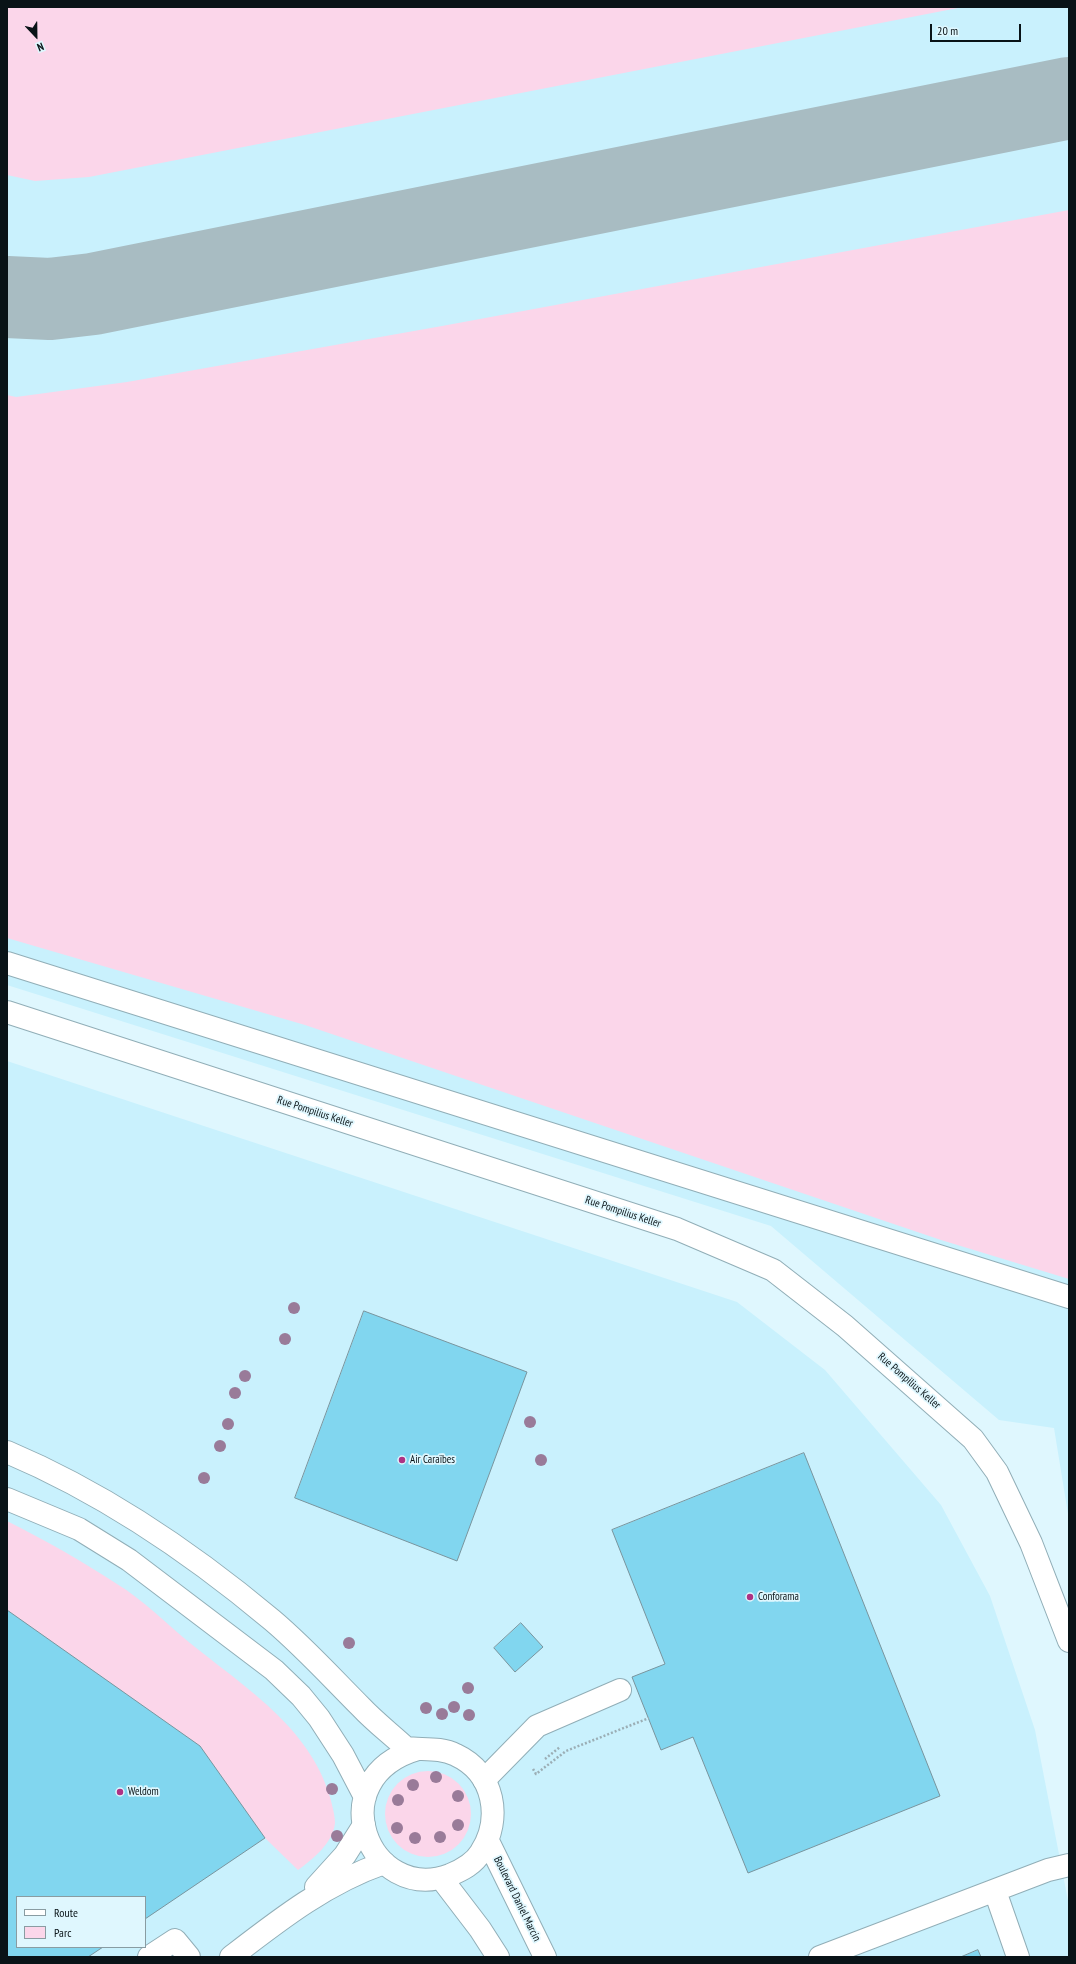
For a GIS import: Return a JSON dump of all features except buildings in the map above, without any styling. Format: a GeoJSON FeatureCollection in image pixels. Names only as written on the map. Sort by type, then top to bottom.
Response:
{"type":"FeatureCollection","features":[{"type":"Feature","properties":{"kind":"main road"},"geometry":{"type":"LineString","coordinates":[[7,963],[1069,1297]]}},
{"type":"Feature","properties":{"kind":"main road","name":"Rue Pompilius Keller"},"geometry":{"type":"LineString","coordinates":[[7,1012],[677,1230],[773,1270],[845,1326],[973,1439],[997,1472],[1031,1543],[1069,1642]]}},
{"type":"Feature","properties":{"kind":"main road"},"geometry":{"type":"LineString","coordinates":[[7,1452],[27,1460],[109,1503],[149,1528],[209,1570],[273,1621],[303,1648],[361,1707],[406,1748],[418,1750],[438,1749],[456,1755],[472,1765],[484,1780],[492,1799],[494,1820],[488,1841],[477,1858],[461,1871],[441,1878],[417,1879],[394,1870],[384,1863],[374,1852],[364,1825],[363,1811],[365,1797],[370,1784],[379,1771],[391,1761],[404,1754],[418,1750]]}},
{"type":"Feature","properties":{"kind":"main road"},"geometry":{"type":"LineString","coordinates":[[7,1499],[79,1529],[129,1560],[247,1648],[274,1670],[301,1696],[319,1718],[343,1756],[365,1797]]}},
{"type":"Feature","properties":{"kind":"main road"},"geometry":{"type":"LineString","coordinates":[[484,1780],[537,1726],[620,1690]]}},
{"type":"Feature","properties":{"kind":"main road"},"geometry":{"type":"LineString","coordinates":[[297,1907],[345,1855],[364,1825]]}},
{"type":"Feature","properties":{"kind":"main road","name":"Boulevard Daniel Marcin"},"geometry":{"type":"LineString","coordinates":[[488,1841],[545,1957]]}},
{"type":"Feature","properties":{"kind":"main road"},"geometry":{"type":"LineString","coordinates":[[231,1957],[297,1907],[348,1877],[384,1863]]}},
{"type":"Feature","properties":{"kind":"main road"},"geometry":{"type":"LineString","coordinates":[[822,1957],[1048,1870],[1069,1865]]}},
{"type":"Feature","properties":{"kind":"main road"},"geometry":{"type":"LineString","coordinates":[[441,1878],[480,1928],[498,1957]]}},
{"type":"Feature","properties":{"kind":"main road"},"geometry":{"type":"LineString","coordinates":[[995,1891],[1018,1957]]}},
{"type":"Feature","properties":{"kind":"main road"},"geometry":{"type":"LineString","coordinates":[[149,1957],[175,1940],[189,1957]]}},
{"type":"Feature","properties":{"kind":"path"},"geometry":{"type":"LineString","coordinates":[[538,1765],[533,1769],[536,1774],[566,1751],[649,1718]]}},
{"type":"Feature","properties":{"kind":"path"},"geometry":{"type":"LineString","coordinates":[[543,1760],[564,1744]]}},
{"type":"Feature","properties":{"kind":"shaded area"},"geometry":{"type":"Polygon","coordinates":[[[7,7],[1069,7],[1069,1520],[1054,1428],[999,1420],[771,1226],[7,985],[7,7]]]}},
{"type":"Feature","properties":{"kind":"shaded area"},"geometry":{"type":"Polygon","coordinates":[[[7,1061],[737,1302],[825,1370],[941,1505],[990,1596],[1035,1730],[1069,1906],[1069,1957],[7,1957],[7,1061]]]}},
{"type":"Feature","properties":{"kind":"green space"},"geometry":{"type":"Polygon","coordinates":[[[7,7],[963,7],[89,177],[35,181],[7,175],[7,7]]]}},
{"type":"Feature","properties":{"kind":"green space"},"geometry":{"type":"Polygon","coordinates":[[[1069,210],[1069,1279],[941,1240],[305,1025],[7,938],[7,395],[16,397],[127,382],[442,326],[1069,210]]]}},
{"type":"Feature","properties":{"kind":"green space"},"geometry":{"type":"Polygon","coordinates":[[[7,1521],[77,1559],[136,1597],[190,1643],[252,1692],[291,1729],[307,1749],[320,1772],[330,1797],[334,1813],[335,1823],[333,1830],[326,1844],[316,1856],[298,1870],[265,1838],[200,1746],[7,1610],[7,1521]]]}},
{"type":"Feature","properties":{"kind":"green space"},"geometry":{"type":"Polygon","coordinates":[[[428,1771],[445,1774],[459,1783],[468,1797],[471,1814],[468,1831],[459,1845],[445,1854],[428,1857],[411,1854],[397,1845],[388,1831],[385,1814],[388,1797],[397,1783],[411,1774],[428,1771]]]}},
{"type":"Feature","properties":{"kind":"taxiway"},"geometry":{"type":"LineString","coordinates":[[7,297],[50,299],[93,294],[1069,98]]}},
{"type":"Feature","properties":{"kind":"place","name":"Air Caraïbes"},"geometry":{"type":"Point","coordinates":[402,1460]}},
{"type":"Feature","properties":{"kind":"place","name":"Conforama"},"geometry":{"type":"Point","coordinates":[750,1597]}},
{"type":"Feature","properties":{"kind":"place","name":"Weldom"},"geometry":{"type":"Point","coordinates":[120,1792]}}]}
